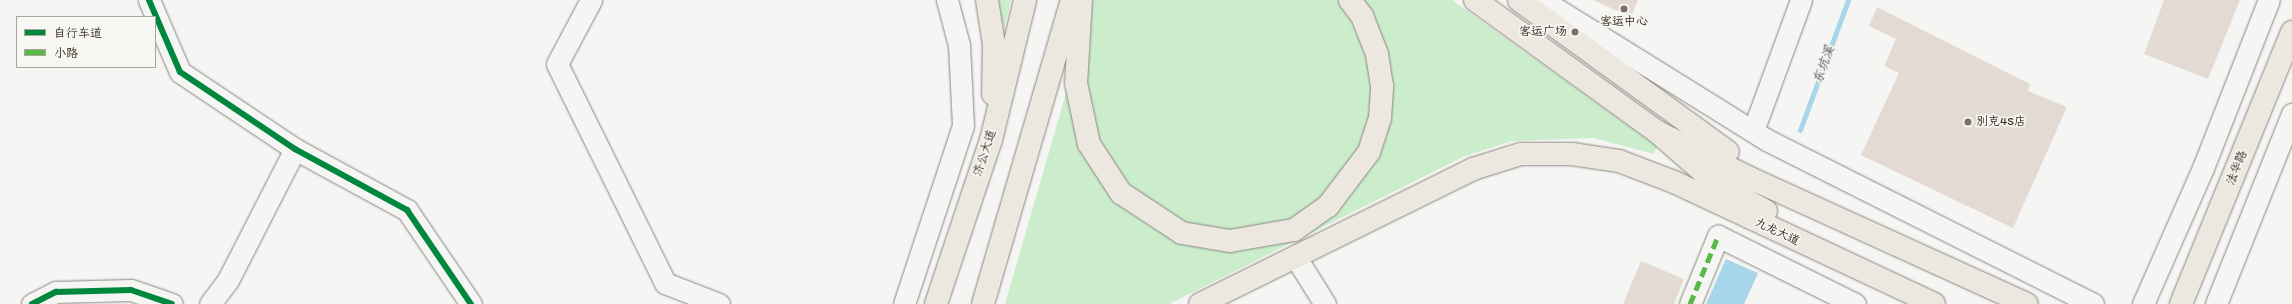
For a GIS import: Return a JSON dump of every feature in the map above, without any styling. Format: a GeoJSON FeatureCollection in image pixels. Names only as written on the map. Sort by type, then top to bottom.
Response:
{"type":"FeatureCollection","features":[{"type":"Feature","properties":{"kind":"main road"},"geometry":{"type":"LineString","coordinates":[[987,0],[994,44],[991,140]]}},
{"type":"Feature","properties":{"kind":"main road","name":"济公大道"},"geometry":{"type":"LineString","coordinates":[[936,304],[991,140],[1025,0]]}},
{"type":"Feature","properties":{"kind":"main road"},"geometry":{"type":"LineString","coordinates":[[983,304],[1072,0]]}},
{"type":"Feature","properties":{"kind":"main road"},"geometry":{"type":"LineString","coordinates":[[1081,0],[1076,83],[1089,144],[1121,194],[1182,233],[1230,241],[1294,230],[1328,206],[1353,177],[1374,138],[1380,118],[1382,86],[1377,54],[1362,16],[1350,0]]}},
{"type":"Feature","properties":{"kind":"main road"},"geometry":{"type":"LineString","coordinates":[[1475,0],[1656,131],[1718,185],[1928,303]]}},
{"type":"Feature","properties":{"kind":"main road"},"geometry":{"type":"LineString","coordinates":[[1519,0],[1717,147],[1856,210],[1989,285]]}},
{"type":"Feature","properties":{"kind":"main road","name":"法华路"},"geometry":{"type":"LineString","coordinates":[[2181,304],[2292,32]]}},
{"type":"Feature","properties":{"kind":"main road"},"geometry":{"type":"LineString","coordinates":[[1656,131],[1750,178],[1989,285],[2027,304]]}},
{"type":"Feature","properties":{"kind":"main road","name":"九龙大道"},"geometry":{"type":"LineString","coordinates":[[1200,304],[1474,169],[1521,154],[1572,154],[1619,161],[1674,182],[1928,303]]}},
{"type":"Feature","properties":{"kind":"street"},"geometry":{"type":"LineString","coordinates":[[149,0],[156,16]]}},
{"type":"Feature","properties":{"kind":"street"},"geometry":{"type":"LineString","coordinates":[[591,0],[557,64],[665,283],[719,304]]}},
{"type":"Feature","properties":{"kind":"street"},"geometry":{"type":"LineString","coordinates":[[904,304],[964,126],[959,45],[948,0]]}},
{"type":"Feature","properties":{"kind":"street"},"geometry":{"type":"LineString","coordinates":[[1542,0],[1753,131],[2093,304]]}},
{"type":"Feature","properties":{"kind":"street"},"geometry":{"type":"LineString","coordinates":[[1753,131],[1801,0]]}},
{"type":"Feature","properties":{"kind":"street"},"geometry":{"type":"LineString","coordinates":[[2143,304],[2203,168],[2269,0]]}},
{"type":"Feature","properties":{"kind":"street"},"geometry":{"type":"LineString","coordinates":[[156,16],[180,72],[294,149],[407,210],[471,304]]}},
{"type":"Feature","properties":{"kind":"street"},"geometry":{"type":"LineString","coordinates":[[2216,304],[2292,114]]}},
{"type":"Feature","properties":{"kind":"street"},"geometry":{"type":"LineString","coordinates":[[210,304],[228,280],[294,149]]}},
{"type":"Feature","properties":{"kind":"street"},"geometry":{"type":"LineString","coordinates":[[1690,304],[1718,236],[1855,304]]}},
{"type":"Feature","properties":{"kind":"street"},"geometry":{"type":"LineString","coordinates":[[1295,256],[1325,304]]}},
{"type":"Feature","properties":{"kind":"street"},"geometry":{"type":"LineString","coordinates":[[32,304],[56,292],[131,290],[172,304]]}},
{"type":"Feature","properties":{"kind":"green space"},"geometry":{"type":"Polygon","coordinates":[[[996,0],[1011,0],[1004,29],[996,0]]]}},
{"type":"Feature","properties":{"kind":"green space"},"geometry":{"type":"Polygon","coordinates":[[[1093,0],[1452,0],[1657,146],[1654,154],[1593,138],[1512,141],[1465,156],[1169,304],[1005,304],[1093,0]]]}},
{"type":"Feature","properties":{"kind":"water"},"geometry":{"type":"Polygon","coordinates":[[[1726,259],[1758,273],[1744,304],[1706,304],[1726,259]]]}},
{"type":"Feature","properties":{"kind":"building","name":"客运中心"},"geometry":{"type":"Polygon","coordinates":[[[1593,0],[1638,0],[1631,17],[1593,0]]]}},
{"type":"Feature","properties":{"kind":"building"},"geometry":{"type":"Polygon","coordinates":[[[2164,0],[2240,0],[2208,79],[2144,54],[2164,0]]]}},
{"type":"Feature","properties":{"kind":"building","name":"别克4S店"},"geometry":{"type":"Polygon","coordinates":[[[1877,7],[2030,84],[2028,91],[2067,107],[2013,228],[1861,155],[1899,73],[1884,66],[1896,39],[1869,26],[1877,7]]]}},
{"type":"Feature","properties":{"kind":"building"},"geometry":{"type":"Polygon","coordinates":[[[1641,261],[1684,279],[1674,304],[1623,304],[1641,261]]]}},
{"type":"Feature","properties":{"kind":"waterway","name":"东坑溪"},"geometry":{"type":"LineString","coordinates":[[1800,130],[1848,0]]}},
{"type":"Feature","properties":{"kind":"marked path"},"geometry":{"type":"LineString","coordinates":[[1690,304],[1718,236]]}},
{"type":"Feature","properties":{"kind":"cycle path"},"geometry":{"type":"LineString","coordinates":[[149,0],[156,16]]}},
{"type":"Feature","properties":{"kind":"cycle path"},"geometry":{"type":"LineString","coordinates":[[156,16],[180,72],[295,149],[407,210],[471,304]]}},
{"type":"Feature","properties":{"kind":"cycle path"},"geometry":{"type":"LineString","coordinates":[[32,304],[56,292],[131,290],[172,304]]}},
{"type":"Feature","properties":{"kind":"place","name":"客运中心"},"geometry":{"type":"Point","coordinates":[1624,9]}},
{"type":"Feature","properties":{"kind":"place","name":"客运广场"},"geometry":{"type":"Point","coordinates":[1575,32]}},
{"type":"Feature","properties":{"kind":"place","name":"别克4S店"},"geometry":{"type":"Point","coordinates":[1968,122]}}]}
